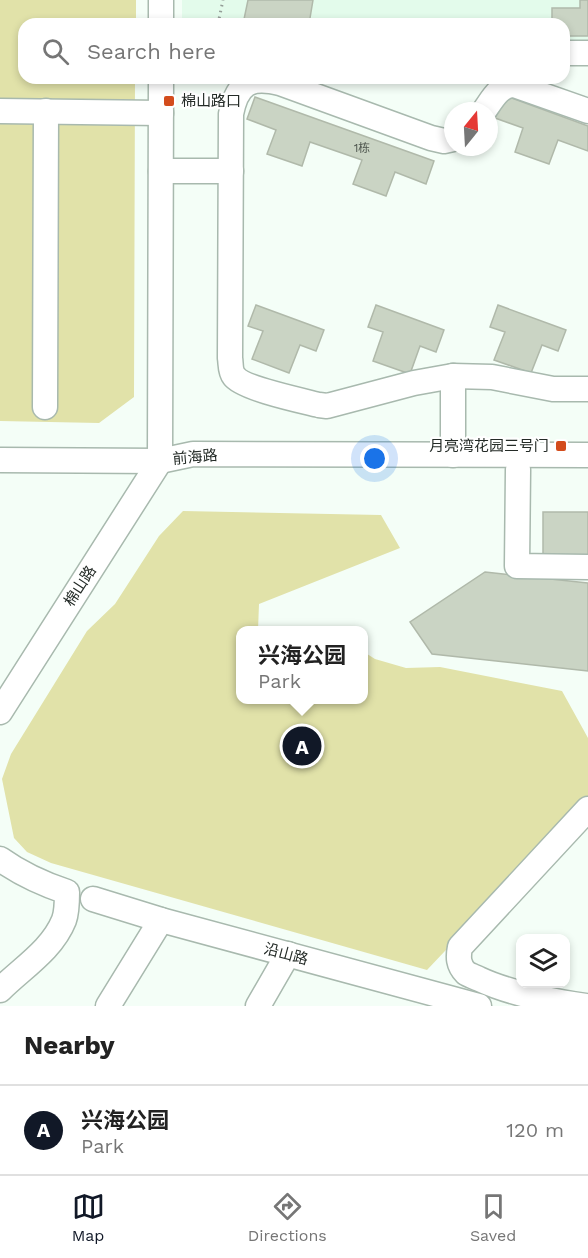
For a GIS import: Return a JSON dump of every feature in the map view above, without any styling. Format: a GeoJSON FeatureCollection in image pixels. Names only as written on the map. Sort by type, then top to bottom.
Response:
{"type":"FeatureCollection","features":[{"type":"Feature","properties":{"kind":"street"},"geometry":{"type":"LineString","coordinates":[[161,0],[161,18]]}},
{"type":"Feature","properties":{"kind":"street"},"geometry":{"type":"LineString","coordinates":[[570,53],[588,53]]}},
{"type":"Feature","properties":{"kind":"street"},"geometry":{"type":"LineString","coordinates":[[0,460],[160,461],[161,84]]}},
{"type":"Feature","properties":{"kind":"street"},"geometry":{"type":"LineString","coordinates":[[246,84],[238,92],[231,114],[230,358],[231,369],[238,380],[327,406],[414,383],[461,376],[492,377],[553,389],[588,389]]}},
{"type":"Feature","properties":{"kind":"street"},"geometry":{"type":"LineString","coordinates":[[283,84],[444,141]]}},
{"type":"Feature","properties":{"kind":"street"},"geometry":{"type":"LineString","coordinates":[[491,102],[499,91],[508,85],[514,85],[588,111]]}},
{"type":"Feature","properties":{"kind":"street"},"geometry":{"type":"LineString","coordinates":[[0,111],[161,112]]}},
{"type":"Feature","properties":{"kind":"street"},"geometry":{"type":"LineString","coordinates":[[45,407],[46,111]]}},
{"type":"Feature","properties":{"kind":"street"},"geometry":{"type":"LineString","coordinates":[[161,171],[231,171]]}},
{"type":"Feature","properties":{"kind":"street"},"geometry":{"type":"LineString","coordinates":[[460,455],[461,376]]}},
{"type":"Feature","properties":{"kind":"street","name":"前海路"},"geometry":{"type":"LineString","coordinates":[[160,461],[193,454],[588,455]]}},
{"type":"Feature","properties":{"kind":"street","name":"前海路"},"geometry":{"type":"LineString","coordinates":[[160,461],[193,470],[588,470]]}},
{"type":"Feature","properties":{"kind":"street","name":"棉山路"},"geometry":{"type":"LineString","coordinates":[[0,712],[160,461]]}},
{"type":"Feature","properties":{"kind":"street"},"geometry":{"type":"LineString","coordinates":[[518,470],[517,566],[588,567]]}},
{"type":"Feature","properties":{"kind":"street"},"geometry":{"type":"LineString","coordinates":[[586,1006],[556,1002],[492,985],[467,974],[459,964],[458,955],[460,948],[588,809]]}},
{"type":"Feature","properties":{"kind":"street"},"geometry":{"type":"LineString","coordinates":[[0,859],[40,882],[67,892],[64,919],[56,937],[0,990]]}},
{"type":"Feature","properties":{"kind":"street","name":"沿山路"},"geometry":{"type":"LineString","coordinates":[[93,899],[161,920],[479,1006]]}},
{"type":"Feature","properties":{"kind":"street"},"geometry":{"type":"LineString","coordinates":[[108,1006],[161,920]]}},
{"type":"Feature","properties":{"kind":"street"},"geometry":{"type":"LineString","coordinates":[[258,1006],[288,954]]}},
{"type":"Feature","properties":{"kind":"path"},"geometry":{"type":"LineString","coordinates":[[219,18],[223,0]]}},
{"type":"Feature","properties":{"kind":"shaded area"},"geometry":{"type":"Polygon","coordinates":[[[182,0],[588,0],[588,59],[570,59],[570,18],[182,18],[182,0]]]}},
{"type":"Feature","properties":{"kind":"green space"},"geometry":{"type":"Polygon","coordinates":[[[0,0],[136,0],[136,18],[18,18],[18,84],[135,84],[134,397],[99,423],[0,421],[0,0]]]}},
{"type":"Feature","properties":{"kind":"green space"},"geometry":{"type":"Polygon","coordinates":[[[183,511],[381,515],[400,548],[259,604],[258,626],[236,626],[236,704],[368,704],[368,655],[375,659],[406,668],[440,667],[562,691],[588,738],[588,800],[427,970],[51,863],[27,852],[14,838],[2,779],[11,754],[87,631],[115,604],[159,536],[183,511]]]}},
{"type":"Feature","properties":{"kind":"building"},"geometry":{"type":"Polygon","coordinates":[[[248,0],[313,0],[310,18],[244,18],[248,0]]]}},
{"type":"Feature","properties":{"kind":"building"},"geometry":{"type":"Polygon","coordinates":[[[580,0],[588,0],[588,36],[570,36],[570,18],[552,18],[552,8],[580,8],[580,0]]]}},
{"type":"Feature","properties":{"kind":"building"},"geometry":{"type":"Polygon","coordinates":[[[503,95],[588,126],[588,151],[558,140],[549,164],[515,152],[523,128],[498,119],[498,109],[503,95]]]}},
{"type":"Feature","properties":{"kind":"building"},"geometry":{"type":"Polygon","coordinates":[[[255,97],[434,161],[426,184],[395,172],[386,196],[353,184],[362,160],[310,142],[302,166],[267,154],[276,130],[247,119],[255,97]]]}},
{"type":"Feature","properties":{"kind":"building"},"geometry":{"type":"Polygon","coordinates":[[[256,305],[324,330],[316,351],[300,345],[289,373],[252,359],[263,331],[248,326],[256,305]]]}},
{"type":"Feature","properties":{"kind":"building"},"geometry":{"type":"Polygon","coordinates":[[[376,305],[444,330],[436,352],[420,346],[410,374],[373,361],[383,332],[368,327],[376,305]]]}},
{"type":"Feature","properties":{"kind":"building"},"geometry":{"type":"Polygon","coordinates":[[[498,305],[566,330],[558,351],[542,345],[531,373],[494,360],[505,332],[490,327],[498,305]]]}},
{"type":"Feature","properties":{"kind":"building"},"geometry":{"type":"Polygon","coordinates":[[[543,512],[588,512],[588,557],[543,557],[543,512]]]}},
{"type":"Feature","properties":{"kind":"building"},"geometry":{"type":"Polygon","coordinates":[[[485,572],[588,583],[588,671],[432,654],[410,622],[485,572]]]}},
{"type":"Feature","properties":{"kind":"place","name":"棉山路口"},"geometry":{"type":"Point","coordinates":[169,101]}},
{"type":"Feature","properties":{"kind":"place","name":"月亮湾花园三号门"},"geometry":{"type":"Point","coordinates":[561,446]}},
{"type":"Feature","properties":{"kind":"place","name":"兴海公园"},"geometry":{"type":"Point","coordinates":[302,746]}}]}
